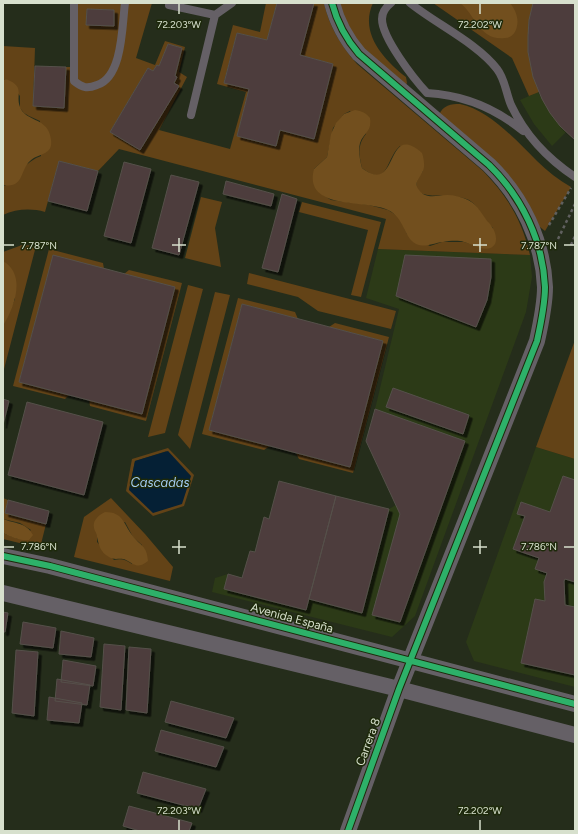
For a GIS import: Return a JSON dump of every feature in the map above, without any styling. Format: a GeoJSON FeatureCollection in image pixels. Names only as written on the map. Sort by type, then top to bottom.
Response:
{"type":"FeatureCollection","features":[{"type":"Feature","properties":{"kind":"street","name":"Carrera 8"},"geometry":{"type":"LineString","coordinates":[[332,3],[340,25],[355,50],[367,62],[422,99],[489,165],[514,194],[529,220],[535,236],[543,268],[545,287],[543,317],[537,341],[411,660],[398,689],[348,831]]}},
{"type":"Feature","properties":{"kind":"street","name":"Avenida España"},"geometry":{"type":"LineString","coordinates":[[3,556],[50,566],[575,704]]}},
{"type":"Feature","properties":{"kind":"street"},"geometry":{"type":"LineString","coordinates":[[3,593],[398,689],[575,735]]}},
{"type":"Feature","properties":{"kind":"lane"},"geometry":{"type":"LineString","coordinates":[[74,3],[74,81],[83,87],[93,87],[103,84],[115,67],[120,47],[125,3]]}},
{"type":"Feature","properties":{"kind":"lane"},"geometry":{"type":"LineString","coordinates":[[191,115],[215,15],[232,3]]}},
{"type":"Feature","properties":{"kind":"lane"},"geometry":{"type":"LineString","coordinates":[[391,3],[386,7],[383,13],[384,25],[391,42],[422,99],[460,98],[484,106],[512,122],[531,138],[552,160],[575,177]]}},
{"type":"Feature","properties":{"kind":"lane"},"geometry":{"type":"LineString","coordinates":[[410,3],[481,53],[496,68],[502,75],[504,85],[515,113],[531,138]]}},
{"type":"Feature","properties":{"kind":"lane"},"geometry":{"type":"LineString","coordinates":[[169,5],[215,15]]}},
{"type":"Feature","properties":{"kind":"path"},"geometry":{"type":"LineString","coordinates":[[545,231],[571,187]]}},
{"type":"Feature","properties":{"kind":"path"},"geometry":{"type":"LineString","coordinates":[[558,239],[575,204]]}},
{"type":"Feature","properties":{"kind":"path"},"geometry":{"type":"LineString","coordinates":[[571,246],[575,236]]}},
{"type":"Feature","properties":{"kind":"shaded area"},"geometry":{"type":"Polygon","coordinates":[[[74,3],[152,3],[136,58],[155,65],[165,41],[185,47],[179,72],[187,77],[159,130],[230,149],[246,92],[217,84],[233,25],[260,32],[266,3],[277,3],[267,40],[237,33],[224,82],[249,89],[237,136],[276,146],[280,130],[314,139],[333,64],[300,55],[314,3],[324,3],[332,28],[357,64],[483,171],[500,190],[518,220],[527,242],[530,255],[378,249],[386,219],[119,149],[98,171],[59,161],[45,212],[24,210],[13,211],[3,215],[3,185],[5,186],[31,161],[41,156],[40,121],[24,113],[20,108],[20,96],[6,79],[3,80],[3,46],[35,48],[33,106],[64,108],[66,67],[74,67],[74,3]],[[87,9],[86,25],[113,26],[114,10],[87,9]],[[168,44],[159,66],[157,65],[153,71],[148,68],[110,132],[140,150],[179,86],[174,83],[177,77],[175,76],[182,48],[168,44]],[[350,111],[344,114],[333,128],[327,157],[314,169],[323,195],[331,200],[369,205],[388,210],[399,217],[407,234],[430,246],[442,242],[464,242],[483,248],[493,228],[476,206],[469,200],[463,198],[454,196],[426,195],[418,191],[417,181],[423,171],[400,146],[395,152],[386,170],[382,174],[371,174],[362,168],[360,146],[366,134],[350,111]]]}},
{"type":"Feature","properties":{"kind":"shaded area"},"geometry":{"type":"Polygon","coordinates":[[[332,3],[373,3],[369,14],[371,35],[382,54],[406,77],[407,83],[405,86],[367,62],[332,3]]]}},
{"type":"Feature","properties":{"kind":"shaded area"},"geometry":{"type":"Polygon","coordinates":[[[433,3],[575,3],[575,140],[554,118],[539,92],[529,96],[512,58],[433,3]]]}},
{"type":"Feature","properties":{"kind":"shaded area"},"geometry":{"type":"Polygon","coordinates":[[[460,3],[510,3],[517,17],[516,31],[507,38],[496,38],[489,35],[479,26],[460,3]]]}},
{"type":"Feature","properties":{"kind":"shaded area"},"geometry":{"type":"Polygon","coordinates":[[[6,79],[18,88],[20,107],[23,112],[40,122],[48,129],[51,142],[51,147],[49,150],[30,161],[18,182],[10,185],[3,185],[3,80],[6,79]]]}},
{"type":"Feature","properties":{"kind":"shaded area"},"geometry":{"type":"Polygon","coordinates":[[[538,92],[550,113],[566,132],[552,146],[534,124],[520,100],[538,92]]]}},
{"type":"Feature","properties":{"kind":"shaded area"},"geometry":{"type":"Polygon","coordinates":[[[453,104],[471,107],[492,119],[545,168],[571,187],[545,231],[535,223],[439,115],[445,107],[453,104]]]}},
{"type":"Feature","properties":{"kind":"shaded area"},"geometry":{"type":"Polygon","coordinates":[[[355,110],[364,112],[370,118],[369,129],[359,146],[362,168],[374,174],[382,173],[388,167],[396,151],[402,146],[410,145],[422,153],[423,158],[424,169],[417,183],[419,190],[425,195],[429,196],[452,195],[472,202],[494,231],[496,236],[495,244],[488,249],[484,249],[464,242],[456,241],[426,245],[416,244],[409,237],[394,213],[378,207],[327,198],[318,192],[313,182],[314,169],[327,157],[331,134],[336,123],[344,114],[355,110]]]}},
{"type":"Feature","properties":{"kind":"shaded area"},"geometry":{"type":"Polygon","coordinates":[[[201,197],[222,202],[215,228],[221,267],[185,258],[201,197]]]}},
{"type":"Feature","properties":{"kind":"shaded area"},"geometry":{"type":"Polygon","coordinates":[[[302,202],[381,222],[361,297],[351,295],[368,230],[299,212],[302,202]]]}},
{"type":"Feature","properties":{"kind":"shaded area"},"geometry":{"type":"Polygon","coordinates":[[[22,245],[36,246],[3,373],[3,326],[15,299],[12,271],[3,261],[3,252],[22,245]]]}},
{"type":"Feature","properties":{"kind":"shaded area"},"geometry":{"type":"Polygon","coordinates":[[[49,249],[103,263],[104,269],[53,256],[19,382],[69,395],[65,399],[13,386],[49,249]]]}},
{"type":"Feature","properties":{"kind":"shaded area"},"geometry":{"type":"Polygon","coordinates":[[[378,249],[530,255],[532,277],[526,312],[415,616],[392,637],[212,592],[215,578],[228,574],[224,589],[306,610],[309,599],[362,613],[389,509],[396,505],[400,514],[400,621],[465,441],[375,409],[399,309],[366,298],[378,249]]]}},
{"type":"Feature","properties":{"kind":"shaded area"},"geometry":{"type":"Polygon","coordinates":[[[3,261],[10,267],[15,275],[16,292],[11,310],[3,326],[3,261]]]}},
{"type":"Feature","properties":{"kind":"shaded area"},"geometry":{"type":"Polygon","coordinates":[[[129,270],[182,283],[146,421],[90,406],[89,400],[142,414],[175,288],[124,274],[129,270]]]}},
{"type":"Feature","properties":{"kind":"shaded area"},"geometry":{"type":"Polygon","coordinates":[[[249,273],[396,311],[391,329],[318,311],[298,297],[247,284],[249,273]]]}},
{"type":"Feature","properties":{"kind":"shaded area"},"geometry":{"type":"Polygon","coordinates":[[[188,285],[203,289],[165,433],[148,437],[188,285]]]}},
{"type":"Feature","properties":{"kind":"shaded area"},"geometry":{"type":"Polygon","coordinates":[[[215,292],[230,295],[190,449],[178,435],[215,292]]]}},
{"type":"Feature","properties":{"kind":"shaded area"},"geometry":{"type":"Polygon","coordinates":[[[238,298],[295,312],[298,319],[242,304],[209,430],[270,446],[264,450],[202,434],[238,298]]]}},
{"type":"Feature","properties":{"kind":"shaded area"},"geometry":{"type":"Polygon","coordinates":[[[335,323],[389,337],[353,473],[299,459],[296,453],[350,467],[383,341],[329,327],[335,323]]]}},
{"type":"Feature","properties":{"kind":"shaded area"},"geometry":{"type":"Polygon","coordinates":[[[575,340],[575,459],[536,447],[575,340]]]}},
{"type":"Feature","properties":{"kind":"shaded area"},"geometry":{"type":"Polygon","coordinates":[[[536,447],[575,459],[575,687],[474,661],[466,642],[536,447]]]}},
{"type":"Feature","properties":{"kind":"shaded area","name":"Cascadas"},"geometry":{"type":"Polygon","coordinates":[[[168,448],[194,475],[184,506],[153,516],[126,491],[132,459],[168,448]],[[167,451],[135,461],[129,490],[167,451]]]}},
{"type":"Feature","properties":{"kind":"shaded area"},"geometry":{"type":"Polygon","coordinates":[[[3,498],[8,500],[5,513],[46,524],[40,548],[3,539],[3,533],[18,539],[31,530],[20,523],[3,519],[3,498]]]}},
{"type":"Feature","properties":{"kind":"shaded area"},"geometry":{"type":"Polygon","coordinates":[[[111,498],[145,534],[173,567],[170,581],[74,557],[84,517],[111,498]],[[125,522],[97,536],[97,542],[114,560],[124,560],[132,564],[142,545],[133,537],[125,522]]]}},
{"type":"Feature","properties":{"kind":"shaded area"},"geometry":{"type":"Polygon","coordinates":[[[105,512],[116,514],[122,519],[132,535],[145,549],[148,561],[139,566],[134,565],[124,559],[111,558],[102,551],[94,528],[94,522],[97,517],[105,512]]]}},
{"type":"Feature","properties":{"kind":"shaded area"},"geometry":{"type":"Polygon","coordinates":[[[3,519],[24,526],[33,535],[29,540],[22,540],[3,533],[3,519]]]}},
{"type":"Feature","properties":{"kind":"water","name":"Cascadas"},"geometry":{"type":"Polygon","coordinates":[[[168,451],[191,476],[182,504],[153,513],[129,490],[135,461],[168,451]]]}},
{"type":"Feature","properties":{"kind":"building"},"geometry":{"type":"Polygon","coordinates":[[[277,3],[314,3],[300,55],[333,64],[314,139],[280,130],[276,146],[237,136],[249,89],[224,83],[237,33],[267,40],[277,3]]]}},
{"type":"Feature","properties":{"kind":"building"},"geometry":{"type":"Polygon","coordinates":[[[533,3],[575,3],[575,140],[560,126],[550,113],[542,99],[533,77],[528,52],[528,36],[529,20],[533,3]]]}},
{"type":"Feature","properties":{"kind":"building"},"geometry":{"type":"Polygon","coordinates":[[[87,9],[114,10],[114,26],[86,25],[87,9]]]}},
{"type":"Feature","properties":{"kind":"building"},"geometry":{"type":"Polygon","coordinates":[[[168,44],[182,48],[175,76],[177,77],[174,83],[179,86],[140,150],[110,132],[148,68],[153,71],[157,65],[159,66],[168,44]]]}},
{"type":"Feature","properties":{"kind":"building"},"geometry":{"type":"Polygon","coordinates":[[[35,66],[66,67],[64,108],[33,106],[35,66]]]}},
{"type":"Feature","properties":{"kind":"building"},"geometry":{"type":"Polygon","coordinates":[[[59,161],[98,171],[87,211],[48,201],[59,161]]]}},
{"type":"Feature","properties":{"kind":"building"},"geometry":{"type":"Polygon","coordinates":[[[124,162],[151,169],[131,243],[104,236],[124,162]]]}},
{"type":"Feature","properties":{"kind":"building"},"geometry":{"type":"Polygon","coordinates":[[[171,175],[199,182],[179,255],[152,248],[171,175]]]}},
{"type":"Feature","properties":{"kind":"building"},"geometry":{"type":"Polygon","coordinates":[[[226,181],[274,194],[271,206],[223,194],[226,181]]]}},
{"type":"Feature","properties":{"kind":"building"},"geometry":{"type":"Polygon","coordinates":[[[282,194],[297,199],[278,272],[262,268],[282,194]]]}},
{"type":"Feature","properties":{"kind":"building"},"geometry":{"type":"Polygon","coordinates":[[[53,255],[175,287],[142,414],[19,382],[53,255]]]}},
{"type":"Feature","properties":{"kind":"building"},"geometry":{"type":"Polygon","coordinates":[[[405,255],[491,259],[491,277],[487,300],[476,327],[396,296],[405,255]]]}},
{"type":"Feature","properties":{"kind":"building"},"geometry":{"type":"Polygon","coordinates":[[[242,304],[383,341],[350,467],[209,430],[242,304]]]}},
{"type":"Feature","properties":{"kind":"building"},"geometry":{"type":"Polygon","coordinates":[[[393,388],[469,415],[463,434],[386,407],[393,388]]]}},
{"type":"Feature","properties":{"kind":"building"},"geometry":{"type":"Polygon","coordinates":[[[3,399],[9,401],[3,425],[3,399]]]}},
{"type":"Feature","properties":{"kind":"building"},"geometry":{"type":"Polygon","coordinates":[[[27,402],[103,422],[84,495],[8,475],[27,402]]]}},
{"type":"Feature","properties":{"kind":"building"},"geometry":{"type":"Polygon","coordinates":[[[375,409],[465,441],[400,622],[372,615],[400,514],[366,441],[375,409]]]}},
{"type":"Feature","properties":{"kind":"building"},"geometry":{"type":"Polygon","coordinates":[[[563,476],[575,480],[575,582],[565,579],[564,581],[565,605],[575,607],[575,675],[521,663],[535,599],[545,601],[544,582],[547,573],[535,569],[539,558],[513,549],[525,516],[517,514],[521,502],[550,512],[563,476]]]}},
{"type":"Feature","properties":{"kind":"building"},"geometry":{"type":"Polygon","coordinates":[[[279,481],[336,496],[306,610],[224,589],[228,574],[242,578],[250,551],[255,552],[264,517],[269,519],[279,481]]]}},
{"type":"Feature","properties":{"kind":"building"},"geometry":{"type":"Polygon","coordinates":[[[336,496],[389,509],[362,613],[309,599],[336,496]]]}},
{"type":"Feature","properties":{"kind":"building"},"geometry":{"type":"Polygon","coordinates":[[[8,500],[49,511],[46,524],[5,513],[8,500]]]}},
{"type":"Feature","properties":{"kind":"building"},"geometry":{"type":"Polygon","coordinates":[[[3,612],[8,613],[5,632],[3,632],[3,612]]]}},
{"type":"Feature","properties":{"kind":"building"},"geometry":{"type":"Polygon","coordinates":[[[23,622],[56,628],[53,648],[20,644],[23,622]]]}},
{"type":"Feature","properties":{"kind":"building"},"geometry":{"type":"Polygon","coordinates":[[[61,631],[94,638],[91,657],[59,654],[61,631]]]}},
{"type":"Feature","properties":{"kind":"building"},"geometry":{"type":"Polygon","coordinates":[[[104,644],[125,646],[121,710],[100,707],[104,644]]]}},
{"type":"Feature","properties":{"kind":"building"},"geometry":{"type":"Polygon","coordinates":[[[129,647],[151,649],[147,713],[126,710],[129,647]]]}},
{"type":"Feature","properties":{"kind":"building"},"geometry":{"type":"Polygon","coordinates":[[[16,650],[38,652],[34,716],[12,713],[16,650]]]}},
{"type":"Feature","properties":{"kind":"building"},"geometry":{"type":"Polygon","coordinates":[[[63,660],[96,666],[93,686],[61,682],[63,660]]]}},
{"type":"Feature","properties":{"kind":"building"},"geometry":{"type":"Polygon","coordinates":[[[57,679],[90,685],[87,705],[55,701],[57,679]]]}},
{"type":"Feature","properties":{"kind":"building"},"geometry":{"type":"Polygon","coordinates":[[[49,697],[82,703],[79,723],[47,720],[49,697]]]}},
{"type":"Feature","properties":{"kind":"building"},"geometry":{"type":"Polygon","coordinates":[[[171,701],[234,718],[226,738],[165,722],[171,701]]]}},
{"type":"Feature","properties":{"kind":"building"},"geometry":{"type":"Polygon","coordinates":[[[161,730],[224,747],[216,767],[155,751],[161,730]]]}},
{"type":"Feature","properties":{"kind":"building"},"geometry":{"type":"Polygon","coordinates":[[[143,772],[206,789],[198,809],[137,793],[143,772]]]}},
{"type":"Feature","properties":{"kind":"building"},"geometry":{"type":"Polygon","coordinates":[[[129,806],[192,823],[189,831],[140,831],[123,826],[129,806]]]}},
{"type":"Feature","properties":{"kind":"cycle path"},"geometry":{"type":"LineString","coordinates":[[332,3],[342,30],[359,54],[489,165],[511,191],[529,221],[535,237],[540,253],[545,287],[544,307],[537,341],[399,689],[348,831]]}},
{"type":"Feature","properties":{"kind":"cycle path"},"geometry":{"type":"LineString","coordinates":[[3,556],[50,566],[575,704]]}}]}
